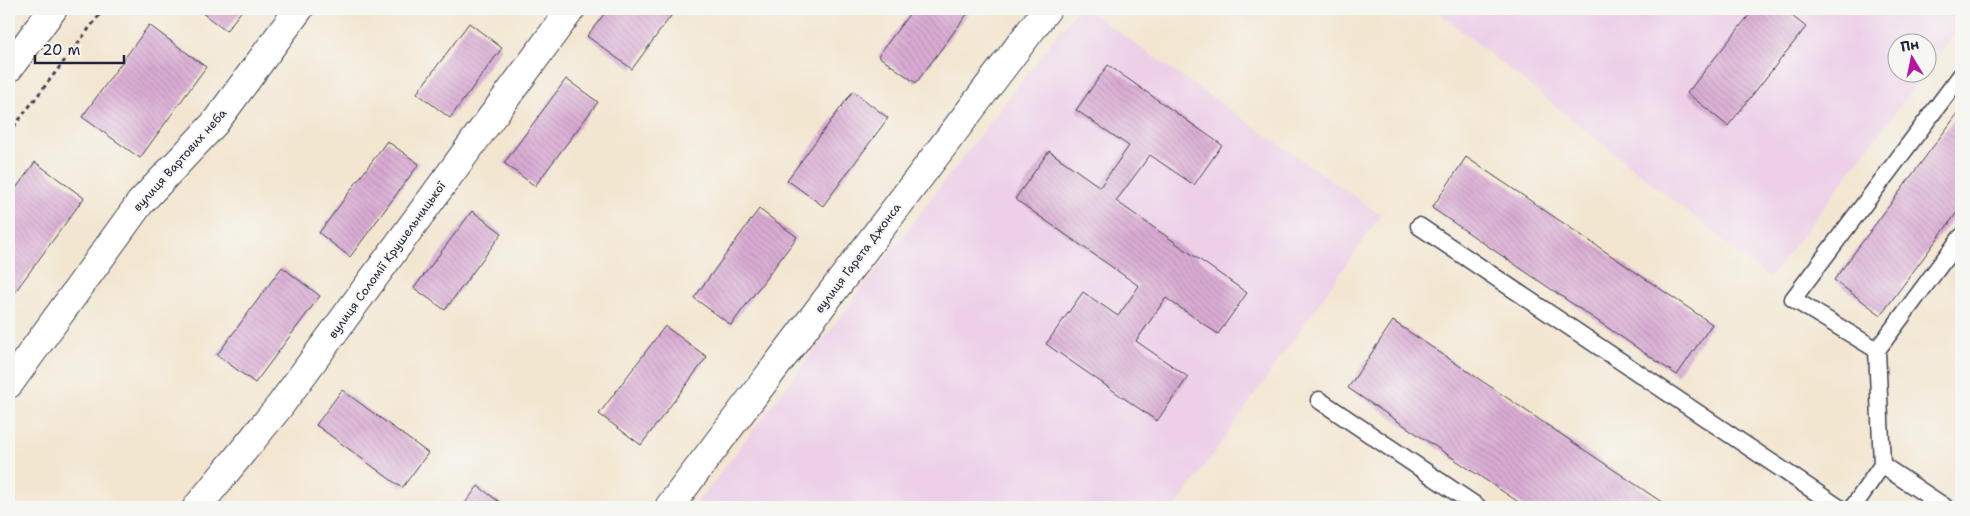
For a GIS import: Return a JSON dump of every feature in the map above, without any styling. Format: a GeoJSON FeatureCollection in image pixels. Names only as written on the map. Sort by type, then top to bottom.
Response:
{"type":"FeatureCollection","features":[{"type":"Feature","properties":{"kind":"street","name":"вулиця Вартових неба"},"geometry":{"type":"LineString","coordinates":[[9,384],[140,203],[214,124],[299,9]]}},
{"type":"Feature","properties":{"kind":"street","name":"вулиця Соломії Крушельницької"},"geometry":{"type":"LineString","coordinates":[[197,507],[279,407],[571,9]]}},
{"type":"Feature","properties":{"kind":"street","name":"вулиця Ґарета Джонса"},"geometry":{"type":"LineString","coordinates":[[669,507],[1047,9]]}},
{"type":"Feature","properties":{"kind":"street"},"geometry":{"type":"LineString","coordinates":[[9,68],[50,10]]}},
{"type":"Feature","properties":{"kind":"lane"},"geometry":{"type":"LineString","coordinates":[[1878,350],[1793,299],[1961,74]]}},
{"type":"Feature","properties":{"kind":"lane"},"geometry":{"type":"LineString","coordinates":[[1420,226],[1838,507]]}},
{"type":"Feature","properties":{"kind":"lane"},"geometry":{"type":"LineString","coordinates":[[1853,507],[1882,465],[1878,350],[1961,237]]}},
{"type":"Feature","properties":{"kind":"lane"},"geometry":{"type":"LineString","coordinates":[[1319,400],[1478,507]]}},
{"type":"Feature","properties":{"kind":"lane"},"geometry":{"type":"LineString","coordinates":[[1882,465],[1946,507]]}},
{"type":"Feature","properties":{"kind":"path"},"geometry":{"type":"LineString","coordinates":[[9,133],[104,9]]}},
{"type":"Feature","properties":{"kind":"shaded area"},"geometry":{"type":"Polygon","coordinates":[[[1077,9],[1085,9],[1381,215],[1176,507],[694,507],[1077,9]],[[1108,65],[1077,109],[1129,146],[1100,187],[1049,151],[1015,199],[1139,286],[1118,316],[1083,292],[1047,344],[1157,421],[1188,377],[1136,341],[1166,298],[1218,334],[1247,293],[1116,201],[1150,155],[1193,185],[1222,145],[1108,65]]]}},
{"type":"Feature","properties":{"kind":"shaded area"},"geometry":{"type":"Polygon","coordinates":[[[1434,9],[1961,9],[1961,25],[1938,56],[1938,32],[1888,32],[1888,82],[1918,82],[1770,278],[1434,9]]]}},
{"type":"Feature","properties":{"kind":"building"},"geometry":{"type":"Polygon","coordinates":[[[197,9],[243,9],[226,31],[197,9]]]}},
{"type":"Feature","properties":{"kind":"building"},"geometry":{"type":"Polygon","coordinates":[[[608,9],[676,9],[632,69],[587,36],[608,9]]]}},
{"type":"Feature","properties":{"kind":"building"},"geometry":{"type":"Polygon","coordinates":[[[913,9],[971,9],[916,83],[878,56],[913,9]]]}},
{"type":"Feature","properties":{"kind":"building"},"geometry":{"type":"Polygon","coordinates":[[[1754,9],[1783,9],[1806,27],[1728,126],[1687,93],[1754,9]]]}},
{"type":"Feature","properties":{"kind":"building"},"geometry":{"type":"Polygon","coordinates":[[[469,23],[502,48],[450,118],[417,93],[469,23]]]}},
{"type":"Feature","properties":{"kind":"building"},"geometry":{"type":"Polygon","coordinates":[[[149,25],[206,67],[140,158],[82,117],[149,25]]]}},
{"type":"Feature","properties":{"kind":"building"},"geometry":{"type":"Polygon","coordinates":[[[1108,65],[1222,145],[1194,185],[1150,155],[1116,201],[1247,293],[1218,334],[1166,298],[1136,341],[1188,377],[1157,421],[1046,344],[1083,292],[1118,316],[1139,286],[1015,199],[1049,151],[1100,187],[1129,146],[1076,110],[1108,65]]]}},
{"type":"Feature","properties":{"kind":"building"},"geometry":{"type":"Polygon","coordinates":[[[566,79],[598,102],[535,186],[504,163],[566,79]]]}},
{"type":"Feature","properties":{"kind":"building"},"geometry":{"type":"Polygon","coordinates":[[[853,91],[888,118],[823,206],[787,180],[853,91]]]}},
{"type":"Feature","properties":{"kind":"building"},"geometry":{"type":"Polygon","coordinates":[[[1961,109],[1961,207],[1881,315],[1834,280],[1961,109]]]}},
{"type":"Feature","properties":{"kind":"building"},"geometry":{"type":"Polygon","coordinates":[[[387,141],[419,164],[350,257],[319,233],[387,141]]]}},
{"type":"Feature","properties":{"kind":"building"},"geometry":{"type":"Polygon","coordinates":[[[1466,157],[1712,324],[1677,375],[1432,208],[1466,157]]]}},
{"type":"Feature","properties":{"kind":"building"},"geometry":{"type":"Polygon","coordinates":[[[35,162],[84,198],[9,300],[9,198],[35,162]]]}},
{"type":"Feature","properties":{"kind":"building"},"geometry":{"type":"Polygon","coordinates":[[[759,209],[797,237],[731,325],[694,298],[759,209]]]}},
{"type":"Feature","properties":{"kind":"building"},"geometry":{"type":"Polygon","coordinates":[[[472,211],[502,233],[445,310],[414,288],[472,211]]]}},
{"type":"Feature","properties":{"kind":"building"},"geometry":{"type":"Polygon","coordinates":[[[282,267],[320,296],[255,383],[217,355],[282,267]]]}},
{"type":"Feature","properties":{"kind":"building"},"geometry":{"type":"Polygon","coordinates":[[[1393,321],[1669,507],[1526,507],[1348,388],[1393,321]]]}},
{"type":"Feature","properties":{"kind":"building"},"geometry":{"type":"Polygon","coordinates":[[[665,326],[707,357],[641,445],[599,414],[665,326]]]}},
{"type":"Feature","properties":{"kind":"building"},"geometry":{"type":"Polygon","coordinates":[[[342,390],[428,453],[402,488],[316,425],[342,390]]]}},
{"type":"Feature","properties":{"kind":"building"},"geometry":{"type":"Polygon","coordinates":[[[478,486],[506,507],[462,507],[478,486]]]}}]}
